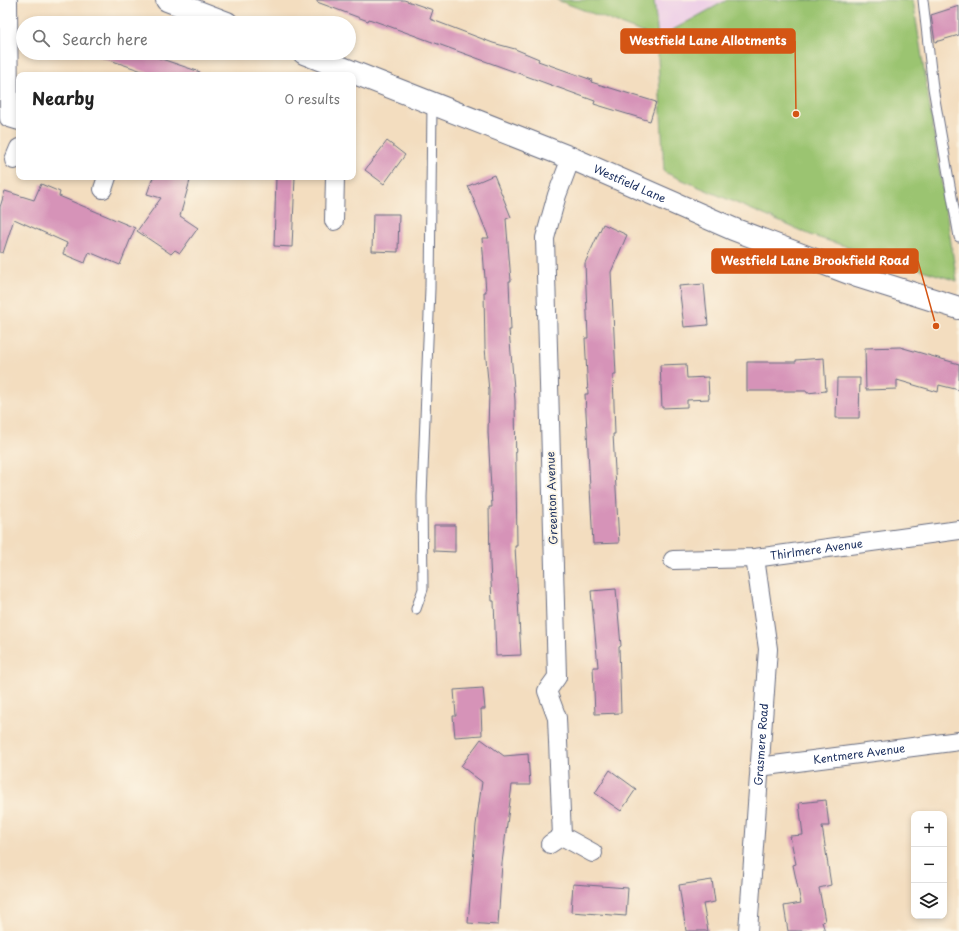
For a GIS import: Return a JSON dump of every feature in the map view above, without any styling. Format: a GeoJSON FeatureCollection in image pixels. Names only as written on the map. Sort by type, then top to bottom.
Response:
{"type":"FeatureCollection","features":[{"type":"Feature","properties":{"kind":"main road"},"geometry":{"type":"LineString","coordinates":[[167,0],[209,16]]}},
{"type":"Feature","properties":{"kind":"main road","name":"Westfield Lane"},"geometry":{"type":"LineString","coordinates":[[319,60],[344,72]]}},
{"type":"Feature","properties":{"kind":"main road","name":"Westfield Lane"},"geometry":{"type":"LineString","coordinates":[[356,76],[432,104],[570,158],[733,229],[857,276],[959,308]]}},
{"type":"Feature","properties":{"kind":"street"},"geometry":{"type":"LineString","coordinates":[[8,0],[9,118],[16,120]]}},
{"type":"Feature","properties":{"kind":"street","name":"Greenton Avenue"},"geometry":{"type":"LineString","coordinates":[[570,158],[557,195],[545,238],[557,677],[547,691],[557,718],[556,840],[593,853]]}},
{"type":"Feature","properties":{"kind":"street"},"geometry":{"type":"LineString","coordinates":[[334,221],[335,180]]}},
{"type":"Feature","properties":{"kind":"street","name":"Thirlmere Avenue"},"geometry":{"type":"LineString","coordinates":[[673,560],[755,558],[959,530]]}},
{"type":"Feature","properties":{"kind":"street","name":"Grasmere Road"},"geometry":{"type":"LineString","coordinates":[[748,931],[768,650],[755,558]]}},
{"type":"Feature","properties":{"kind":"street","name":"Kentmere Avenue"},"geometry":{"type":"LineString","coordinates":[[759,767],[959,742]]}},
{"type":"Feature","properties":{"kind":"lane"},"geometry":{"type":"LineString","coordinates":[[923,0],[933,88],[959,237]]}},
{"type":"Feature","properties":{"kind":"lane"},"geometry":{"type":"LineString","coordinates":[[416,609],[423,589],[422,497],[430,288],[432,104]]}},
{"type":"Feature","properties":{"kind":"shaded area"},"geometry":{"type":"Polygon","coordinates":[[[654,0],[727,0],[657,38],[654,0]]]}},
{"type":"Feature","properties":{"kind":"green space"},"geometry":{"type":"Polygon","coordinates":[[[557,0],[654,0],[658,38],[727,0],[913,0],[957,281],[813,236],[664,172],[657,38],[557,0]]]}},
{"type":"Feature","properties":{"kind":"building"},"geometry":{"type":"Polygon","coordinates":[[[317,0],[404,0],[433,10],[430,19],[493,43],[515,49],[539,59],[538,61],[592,80],[591,82],[656,102],[650,121],[594,104],[595,101],[369,19],[368,21],[317,2],[317,0]]]}},
{"type":"Feature","properties":{"kind":"building"},"geometry":{"type":"Polygon","coordinates":[[[959,6],[959,35],[935,42],[931,15],[959,6]]]}},
{"type":"Feature","properties":{"kind":"building"},"geometry":{"type":"Polygon","coordinates":[[[110,60],[165,60],[200,72],[145,72],[110,60]]]}},
{"type":"Feature","properties":{"kind":"building"},"geometry":{"type":"Polygon","coordinates":[[[387,141],[405,155],[384,184],[365,170],[387,141]]]}},
{"type":"Feature","properties":{"kind":"building"},"geometry":{"type":"Polygon","coordinates":[[[494,175],[511,217],[506,219],[511,281],[509,281],[511,330],[509,330],[515,400],[517,546],[515,546],[521,655],[496,656],[494,601],[492,601],[490,563],[489,507],[492,507],[488,432],[489,391],[485,348],[484,292],[486,292],[482,238],[489,238],[468,186],[494,175]]]}},
{"type":"Feature","properties":{"kind":"building"},"geometry":{"type":"Polygon","coordinates":[[[152,180],[190,180],[180,216],[198,228],[180,253],[175,250],[171,254],[137,231],[161,198],[147,194],[152,180]]]}},
{"type":"Feature","properties":{"kind":"building"},"geometry":{"type":"Polygon","coordinates":[[[276,180],[295,180],[292,247],[274,246],[276,180]]]}},
{"type":"Feature","properties":{"kind":"building"},"geometry":{"type":"Polygon","coordinates":[[[41,184],[60,192],[59,196],[135,228],[120,265],[89,252],[85,263],[63,254],[67,243],[14,219],[3,253],[0,252],[0,207],[5,191],[34,200],[41,184]]]}},
{"type":"Feature","properties":{"kind":"building"},"geometry":{"type":"Polygon","coordinates":[[[373,214],[399,214],[398,252],[372,251],[373,214]]]}},
{"type":"Feature","properties":{"kind":"building"},"geometry":{"type":"Polygon","coordinates":[[[603,224],[627,235],[611,272],[616,375],[613,375],[615,434],[613,434],[619,543],[593,544],[585,394],[588,394],[585,338],[588,338],[585,263],[603,224]]]}},
{"type":"Feature","properties":{"kind":"building"},"geometry":{"type":"Polygon","coordinates":[[[704,284],[708,325],[684,327],[679,286],[704,284]]]}},
{"type":"Feature","properties":{"kind":"building"},"geometry":{"type":"Polygon","coordinates":[[[900,347],[959,364],[959,390],[939,385],[938,392],[897,380],[897,389],[866,390],[865,348],[900,347]]]}},
{"type":"Feature","properties":{"kind":"building"},"geometry":{"type":"Polygon","coordinates":[[[824,358],[826,391],[807,393],[807,391],[747,391],[747,362],[796,362],[796,360],[824,358]]]}},
{"type":"Feature","properties":{"kind":"building"},"geometry":{"type":"Polygon","coordinates":[[[686,364],[687,378],[708,377],[709,399],[687,400],[687,407],[662,408],[660,365],[686,364]]]}},
{"type":"Feature","properties":{"kind":"building"},"geometry":{"type":"Polygon","coordinates":[[[837,378],[860,378],[859,418],[836,418],[837,378]]]}},
{"type":"Feature","properties":{"kind":"building"},"geometry":{"type":"Polygon","coordinates":[[[434,525],[455,525],[455,552],[434,551],[434,525]]]}},
{"type":"Feature","properties":{"kind":"building"},"geometry":{"type":"Polygon","coordinates":[[[616,589],[621,646],[619,647],[621,713],[595,714],[593,667],[598,667],[591,591],[616,589]]]}},
{"type":"Feature","properties":{"kind":"building"},"geometry":{"type":"Polygon","coordinates":[[[483,688],[485,709],[481,709],[482,735],[455,737],[453,716],[456,716],[454,690],[483,688]]]}},
{"type":"Feature","properties":{"kind":"building"},"geometry":{"type":"Polygon","coordinates":[[[481,739],[504,756],[528,754],[530,785],[512,785],[502,863],[498,925],[468,923],[476,825],[482,782],[461,766],[481,739]]]}},
{"type":"Feature","properties":{"kind":"building"},"geometry":{"type":"Polygon","coordinates":[[[610,770],[636,789],[621,811],[595,793],[610,770]]]}},
{"type":"Feature","properties":{"kind":"building"},"geometry":{"type":"Polygon","coordinates":[[[826,800],[829,826],[822,826],[831,885],[819,888],[825,921],[822,922],[825,931],[788,931],[784,906],[801,903],[793,865],[796,864],[790,836],[803,835],[799,803],[826,800]]]}},
{"type":"Feature","properties":{"kind":"building"},"geometry":{"type":"Polygon","coordinates":[[[712,880],[715,902],[703,904],[708,931],[686,931],[679,885],[712,880]]]}},
{"type":"Feature","properties":{"kind":"building"},"geometry":{"type":"Polygon","coordinates":[[[573,884],[628,888],[626,916],[571,912],[573,884]]]}},
{"type":"Feature","properties":{"kind":"place","name":"Westfield Lane Allotments"},"geometry":{"type":"Point","coordinates":[796,114]}},
{"type":"Feature","properties":{"kind":"place","name":"Westfield Lane Brookfield Road"},"geometry":{"type":"Point","coordinates":[936,326]}}]}
